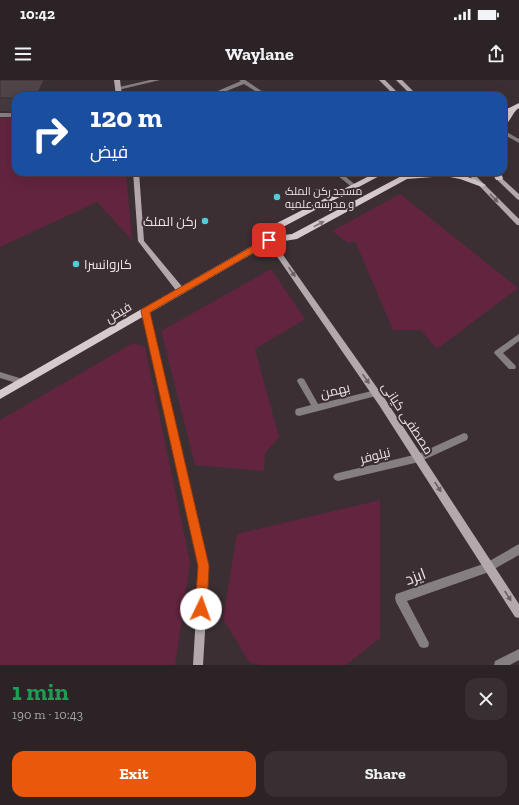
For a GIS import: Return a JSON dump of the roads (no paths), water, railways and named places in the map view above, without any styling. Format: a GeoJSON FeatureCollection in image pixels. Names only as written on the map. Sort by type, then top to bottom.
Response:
{"type":"FeatureCollection","features":[{"type":"Feature","properties":{"kind":"main road"},"geometry":{"type":"LineString","coordinates":[[507,110],[511,110],[519,105]]}},
{"type":"Feature","properties":{"kind":"main road"},"geometry":{"type":"LineString","coordinates":[[507,119],[511,110]]}},
{"type":"Feature","properties":{"kind":"main road"},"geometry":{"type":"LineString","coordinates":[[269,240],[280,225],[375,176]]}},
{"type":"Feature","properties":{"kind":"main road"},"geometry":{"type":"LineString","coordinates":[[269,240],[294,237],[406,177],[414,176]]}},
{"type":"Feature","properties":{"kind":"main road"},"geometry":{"type":"LineString","coordinates":[[461,176],[482,185]]}},
{"type":"Feature","properties":{"kind":"main road","name":"فیض"},"geometry":{"type":"LineString","coordinates":[[0,395],[269,240]]}},
{"type":"Feature","properties":{"kind":"street"},"geometry":{"type":"LineString","coordinates":[[117,80],[118,92]]}},
{"type":"Feature","properties":{"kind":"street"},"geometry":{"type":"LineString","coordinates":[[118,88],[156,80]]}},
{"type":"Feature","properties":{"kind":"street"},"geometry":{"type":"LineString","coordinates":[[382,80],[394,92]]}},
{"type":"Feature","properties":{"kind":"street"},"geometry":{"type":"LineString","coordinates":[[399,80],[411,92]]}},
{"type":"Feature","properties":{"kind":"street"},"geometry":{"type":"LineString","coordinates":[[218,92],[243,81],[260,92]]}},
{"type":"Feature","properties":{"kind":"street"},"geometry":{"type":"LineString","coordinates":[[0,114],[12,115]]}},
{"type":"Feature","properties":{"kind":"street"},"geometry":{"type":"LineString","coordinates":[[507,134],[519,141]]}},
{"type":"Feature","properties":{"kind":"street"},"geometry":{"type":"LineString","coordinates":[[136,176],[141,242],[181,291]]}},
{"type":"Feature","properties":{"kind":"street"},"geometry":{"type":"LineString","coordinates":[[341,176],[354,187]]}},
{"type":"Feature","properties":{"kind":"street"},"geometry":{"type":"LineString","coordinates":[[473,176],[519,223]]}},
{"type":"Feature","properties":{"kind":"street"},"geometry":{"type":"LineString","coordinates":[[498,176],[519,198]]}},
{"type":"Feature","properties":{"kind":"street","name":"مصطفی کیانی"},"geometry":{"type":"LineString","coordinates":[[269,240],[376,393],[519,613]]}},
{"type":"Feature","properties":{"kind":"street"},"geometry":{"type":"LineString","coordinates":[[145,311],[204,566],[198,665]]}},
{"type":"Feature","properties":{"kind":"street"},"geometry":{"type":"LineString","coordinates":[[512,367],[498,353],[519,337]]}},
{"type":"Feature","properties":{"kind":"street"},"geometry":{"type":"LineString","coordinates":[[0,375],[23,382]]}},
{"type":"Feature","properties":{"kind":"street"},"geometry":{"type":"LineString","coordinates":[[301,381],[316,407]]}},
{"type":"Feature","properties":{"kind":"street","name":"بهمن"},"geometry":{"type":"LineString","coordinates":[[299,412],[376,393]]}},
{"type":"Feature","properties":{"kind":"street","name":"نیلوفر"},"geometry":{"type":"LineString","coordinates":[[338,477],[419,458],[464,436]]}},
{"type":"Feature","properties":{"kind":"street"},"geometry":{"type":"LineString","coordinates":[[489,566],[519,550]]}},
{"type":"Feature","properties":{"kind":"street","name":"ایزد"},"geometry":{"type":"LineString","coordinates":[[424,643],[400,598],[489,566]]}},
{"type":"Feature","properties":{"kind":"street"},"geometry":{"type":"LineString","coordinates":[[499,665],[519,654]]}},
{"type":"Feature","properties":{"kind":"place","name":"مسجد رکن الملک و مدرسه علمیه"},"geometry":{"type":"Point","coordinates":[277,197]}},
{"type":"Feature","properties":{"kind":"place","name":"رکن الملک"},"geometry":{"type":"Point","coordinates":[205,221]}},
{"type":"Feature","properties":{"kind":"place","name":"کاروانسرا"},"geometry":{"type":"Point","coordinates":[76,264]}}]}
